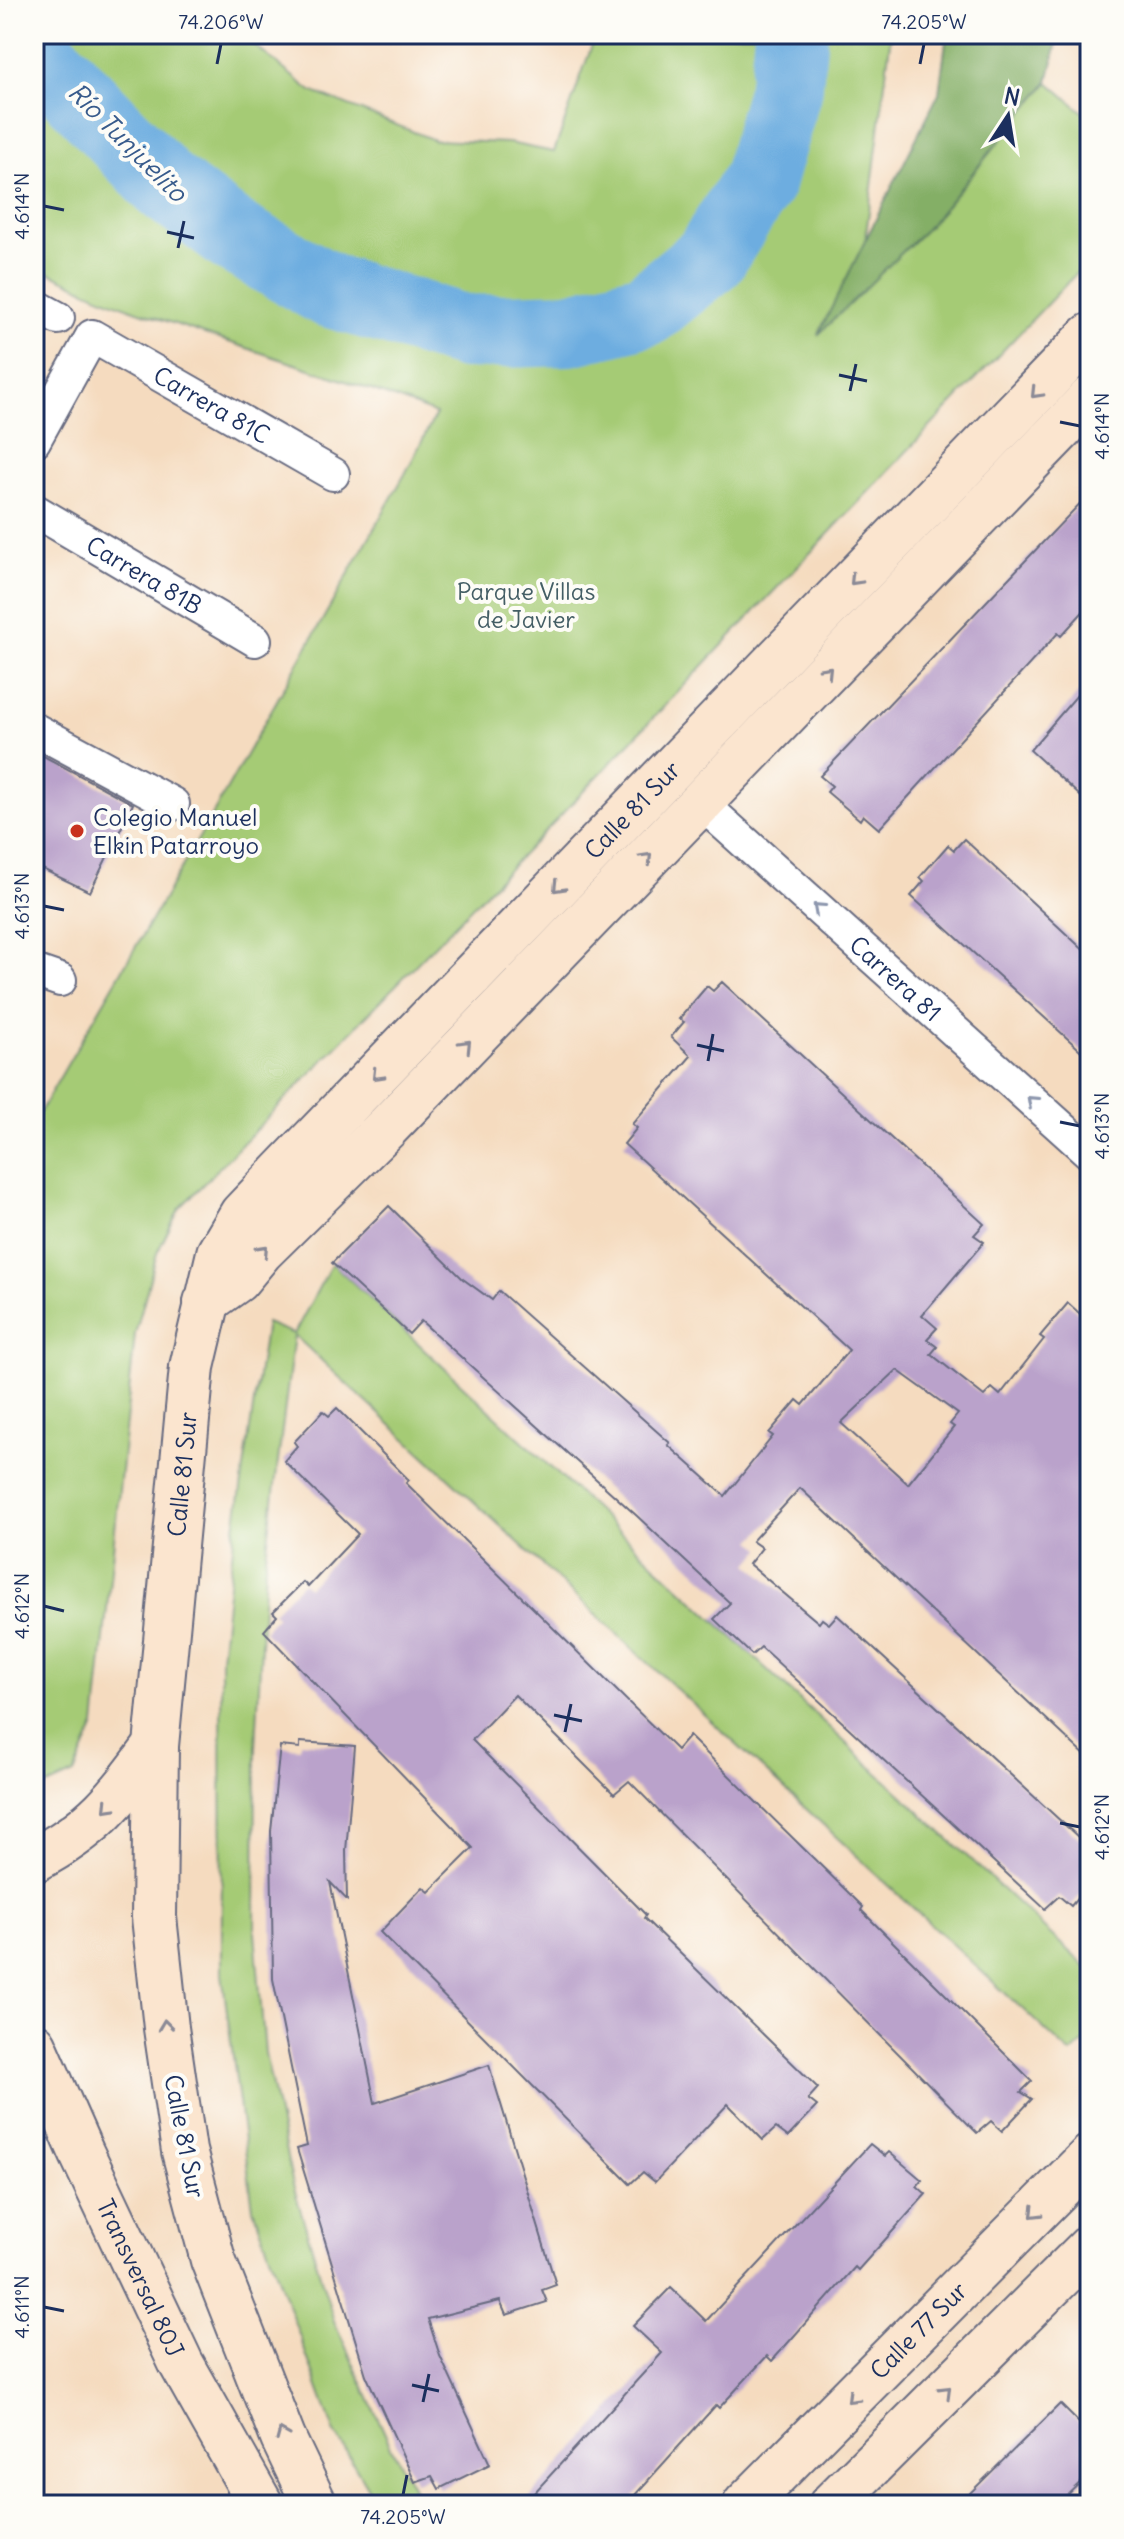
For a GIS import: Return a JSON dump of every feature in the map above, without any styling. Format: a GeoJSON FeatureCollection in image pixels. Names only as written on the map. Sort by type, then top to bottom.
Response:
{"type":"FeatureCollection","features":[{"type":"Feature","properties":{"kind":"street","name":"Carrera 81C"},"geometry":{"type":"LineString","coordinates":[[34,441],[92,336],[333,474]]}},
{"type":"Feature","properties":{"kind":"street","name":"Calle 81 Sur"},"geometry":{"type":"LineString","coordinates":[[315,2505],[283,2438],[213,2260],[184,2151],[154,1917],[156,1746],[188,1398],[192,1367],[219,1253],[242,1214],[1090,336]]}},
{"type":"Feature","properties":{"kind":"street","name":"Calle 81 Sur"},"geometry":{"type":"LineString","coordinates":[[206,1302],[237,1280],[261,1251],[387,1127],[1090,399]]}},
{"type":"Feature","properties":{"kind":"street","name":"Carrera 81B"},"geometry":{"type":"LineString","coordinates":[[34,510],[255,640]]}},
{"type":"Feature","properties":{"kind":"street"},"geometry":{"type":"LineString","coordinates":[[34,729],[173,804]]}},
{"type":"Feature","properties":{"kind":"street","name":"Carrera 81"},"geometry":{"type":"LineString","coordinates":[[701,803],[1090,1153]]}},
{"type":"Feature","properties":{"kind":"street"},"geometry":{"type":"LineString","coordinates":[[34,1860],[90,1826],[120,1795],[156,1746]]}},
{"type":"Feature","properties":{"kind":"street","name":"Transversal 80J"},"geometry":{"type":"LineString","coordinates":[[34,2045],[181,2363],[261,2505]]}},
{"type":"Feature","properties":{"kind":"street","name":"Calle 77 Sur"},"geometry":{"type":"LineString","coordinates":[[745,2505],[1090,2157]]}},
{"type":"Feature","properties":{"kind":"street"},"geometry":{"type":"LineString","coordinates":[[831,2505],[1090,2247]]}},
{"type":"Feature","properties":{"kind":"green space","name":"Parque Villas de Javier"},"geometry":{"type":"Polygon","coordinates":[[[34,34],[240,34],[311,91],[434,140],[509,143],[554,152],[596,34],[891,34],[865,243],[820,332],[930,225],[1048,82],[1090,118],[1090,259],[558,818],[179,1209],[157,1253],[135,1334],[95,1726],[74,1774],[38,1790],[34,1789],[34,1122],[211,817],[436,414],[124,306],[34,266],[34,34]]]}},
{"type":"Feature","properties":{"kind":"green space"},"geometry":{"type":"Polygon","coordinates":[[[947,34],[1059,34],[1048,82],[930,225],[818,335],[939,93],[947,34]]]}},
{"type":"Feature","properties":{"kind":"green space"},"geometry":{"type":"Polygon","coordinates":[[[332,1263],[1090,1971],[1090,2037],[1071,2054],[294,1335],[265,1564],[256,1747],[255,1933],[265,2053],[293,2185],[334,2321],[391,2447],[422,2505],[378,2505],[334,2431],[253,2208],[222,1974],[221,1658],[235,1528],[266,1323],[294,1334],[332,1263]]]}},
{"type":"Feature","properties":{"kind":"building"},"geometry":{"type":"Polygon","coordinates":[[[1090,493],[1090,604],[1061,636],[1058,633],[879,829],[863,815],[860,820],[827,792],[832,786],[820,776],[1090,493]]]}},
{"type":"Feature","properties":{"kind":"building"},"geometry":{"type":"Polygon","coordinates":[[[1090,680],[1090,805],[1030,750],[1090,680]]]}},
{"type":"Feature","properties":{"kind":"building","name":"Colegio Manuel Elkin Patarroyo"},"geometry":{"type":"Polygon","coordinates":[[[34,751],[133,804],[90,892],[34,865],[34,751]]]}},
{"type":"Feature","properties":{"kind":"building"},"geometry":{"type":"Polygon","coordinates":[[[964,839],[1090,956],[1090,1059],[911,896],[924,881],[920,877],[948,845],[954,850],[964,839]]]}},
{"type":"Feature","properties":{"kind":"building"},"geometry":{"type":"Polygon","coordinates":[[[722,982],[984,1224],[974,1235],[984,1242],[922,1315],[937,1328],[927,1339],[937,1347],[931,1354],[984,1396],[992,1388],[1000,1395],[1044,1339],[1040,1336],[1068,1303],[1090,1323],[1090,1760],[800,1488],[752,1541],[762,1548],[749,1564],[819,1623],[822,1619],[829,1624],[837,1615],[1090,1848],[1090,1883],[1071,1906],[1059,1896],[1045,1909],[761,1647],[752,1655],[714,1619],[730,1603],[637,1516],[421,1321],[409,1334],[332,1263],[389,1206],[463,1279],[492,1300],[499,1291],[725,1496],[773,1436],[769,1433],[797,1400],[803,1405],[849,1350],[624,1144],[637,1128],[632,1124],[691,1056],[671,1037],[684,1022],[679,1019],[707,986],[713,991],[722,982]],[[897,1370],[841,1423],[908,1484],[954,1427],[950,1424],[958,1414],[897,1370]]]}},
{"type":"Feature","properties":{"kind":"building"},"geometry":{"type":"Polygon","coordinates":[[[337,1408],[409,1480],[406,1483],[677,1750],[689,1736],[863,1907],[861,1910],[1032,2081],[1021,2092],[1032,2099],[1002,2131],[991,2121],[977,2133],[629,1781],[614,1794],[515,1695],[472,1740],[646,1915],[644,1918],[818,2088],[808,2099],[817,2106],[788,2137],[776,2128],[763,2140],[728,2104],[655,2182],[643,2172],[630,2184],[380,1932],[423,1887],[429,1892],[473,1848],[264,1631],[277,1616],[273,1612],[303,1582],[308,1587],[358,1534],[284,1461],[297,1446],[294,1442],[323,1411],[329,1416],[337,1408]]]}},
{"type":"Feature","properties":{"kind":"building"},"geometry":{"type":"Polygon","coordinates":[[[300,1742],[355,1746],[346,1851],[347,1900],[330,1882],[375,2103],[489,2065],[556,2285],[542,2290],[547,2302],[506,2315],[500,2301],[428,2319],[440,2356],[490,2464],[439,2489],[432,2476],[415,2482],[366,2375],[297,2149],[307,2146],[273,1979],[271,1831],[280,1746],[300,1748],[300,1742]]]}},
{"type":"Feature","properties":{"kind":"building"},"geometry":{"type":"Polygon","coordinates":[[[870,2144],[885,2156],[889,2152],[922,2180],[917,2186],[926,2194],[858,2270],[855,2267],[772,2361],[767,2356],[719,2408],[716,2405],[626,2505],[523,2505],[662,2353],[633,2326],[671,2287],[706,2321],[870,2144]]]}},
{"type":"Feature","properties":{"kind":"building"},"geometry":{"type":"Polygon","coordinates":[[[1060,2404],[1090,2434],[1090,2473],[1057,2505],[958,2505],[1060,2404]]]}},
{"type":"Feature","properties":{"kind":"waterway","name":"Río Tunjuelito"},"geometry":{"type":"LineString","coordinates":[[34,48],[165,185],[233,236],[328,290],[466,332],[570,329],[647,309],[710,258],[759,180],[786,85],[791,34]]}},
{"type":"Feature","properties":{"kind":"place","name":"Colegio Manuel Elkin Patarroyo"},"geometry":{"type":"Point","coordinates":[77,831]}}]}
